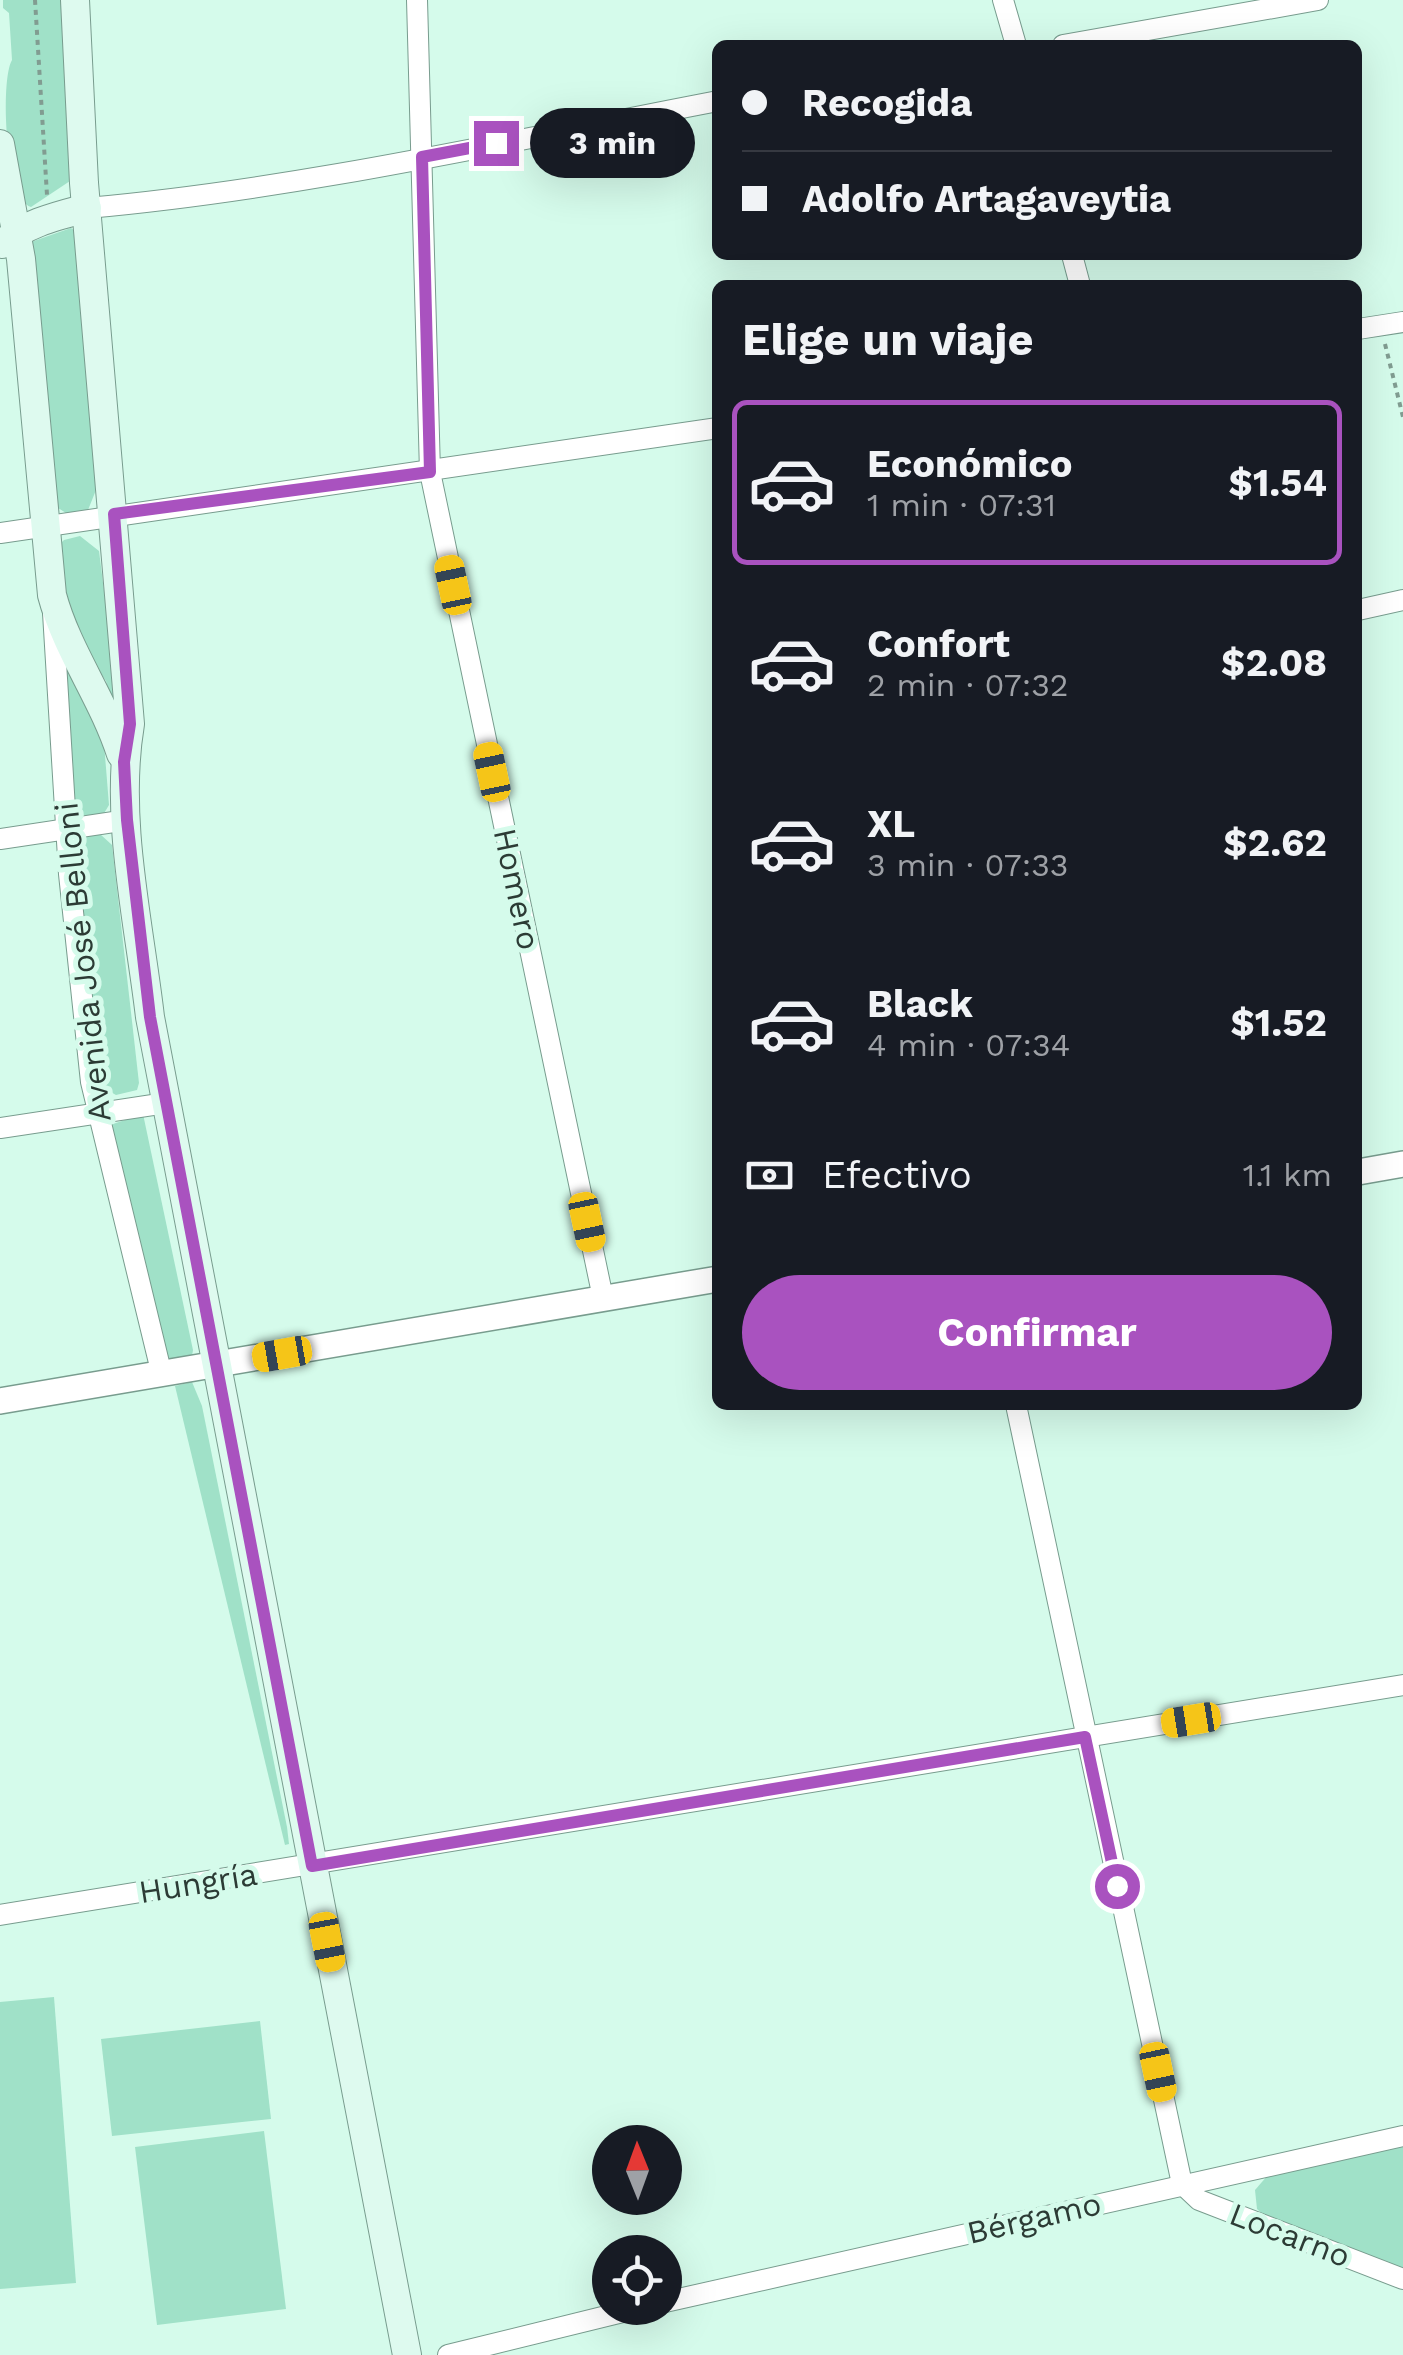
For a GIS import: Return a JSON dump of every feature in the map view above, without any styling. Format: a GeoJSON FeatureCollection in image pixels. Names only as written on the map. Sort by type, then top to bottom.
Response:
{"type":"FeatureCollection","features":[{"type":"Feature","properties":{"kind":"main road","name":"Avenida José Belloni"},"geometry":{"type":"LineString","coordinates":[[75,0],[87,208],[130,724],[124,762],[127,820],[150,1017],[407,2355]]}},
{"type":"Feature","properties":{"kind":"main road","name":"Avenida José Belloni"},"geometry":{"type":"LineString","coordinates":[[0,144],[8,239],[48,524],[54,602],[68,641],[107,712],[124,762]]}},
{"type":"Feature","properties":{"kind":"main road"},"geometry":{"type":"LineString","coordinates":[[8,239],[49,218],[87,208]]}},
{"type":"Feature","properties":{"kind":"street","name":"Homero"},"geometry":{"type":"LineString","coordinates":[[417,0],[430,472],[602,1298]]}},
{"type":"Feature","properties":{"kind":"street"},"geometry":{"type":"LineString","coordinates":[[1003,0],[1015,40]]}},
{"type":"Feature","properties":{"kind":"street"},"geometry":{"type":"LineString","coordinates":[[1091,40],[1318,0]]}},
{"type":"Feature","properties":{"kind":"street"},"geometry":{"type":"LineString","coordinates":[[87,208],[144,203],[422,157],[712,103]]}},
{"type":"Feature","properties":{"kind":"street"},"geometry":{"type":"LineString","coordinates":[[1362,327],[1392,323]]}},
{"type":"Feature","properties":{"kind":"street"},"geometry":{"type":"LineString","coordinates":[[0,532],[712,429]]}},
{"type":"Feature","properties":{"kind":"street"},"geometry":{"type":"LineString","coordinates":[[1362,609],[1403,600]]}},
{"type":"Feature","properties":{"kind":"street","name":"Avenida José Belloni"},"geometry":{"type":"LineString","coordinates":[[54,602],[52,637],[67,828],[96,1114],[162,1376]]}},
{"type":"Feature","properties":{"kind":"street"},"geometry":{"type":"LineString","coordinates":[[0,839],[127,820]]}},
{"type":"Feature","properties":{"kind":"street"},"geometry":{"type":"LineString","coordinates":[[0,1128],[166,1103]]}},
{"type":"Feature","properties":{"kind":"street"},"geometry":{"type":"LineString","coordinates":[[1362,1171],[1403,1164]]}},
{"type":"Feature","properties":{"kind":"street"},"geometry":{"type":"LineString","coordinates":[[0,1400],[162,1376],[712,1280]]}},
{"type":"Feature","properties":{"kind":"street"},"geometry":{"type":"LineString","coordinates":[[1017,1410],[1182,2184]]}},
{"type":"Feature","properties":{"kind":"street","name":"Hungría"},"geometry":{"type":"LineString","coordinates":[[0,1915],[1403,1685]]}},
{"type":"Feature","properties":{"kind":"street","name":"Bérgamo"},"geometry":{"type":"LineString","coordinates":[[682,2298],[1403,2136]]}},
{"type":"Feature","properties":{"kind":"street","name":"Locarno"},"geometry":{"type":"LineString","coordinates":[[1182,2184],[1199,2200],[1403,2278]]}},
{"type":"Feature","properties":{"kind":"street"},"geometry":{"type":"LineString","coordinates":[[461,2354],[507,2338],[592,2319]]}},
{"type":"Feature","properties":{"kind":"path"},"geometry":{"type":"LineString","coordinates":[[35,0],[49,218]]}},
{"type":"Feature","properties":{"kind":"path"},"geometry":{"type":"LineString","coordinates":[[1392,323],[1403,417]]}},
{"type":"Feature","properties":{"kind":"green space"},"geometry":{"type":"Polygon","coordinates":[[[3,0],[66,0],[70,181],[31,207],[22,199],[10,162],[6,90],[12,60],[9,13],[3,8],[3,0]]]}},
{"type":"Feature","properties":{"kind":"green space"},"geometry":{"type":"Polygon","coordinates":[[[71,228],[78,233],[96,490],[88,510],[66,513],[55,506],[31,242],[71,228]]]}},
{"type":"Feature","properties":{"kind":"green space"},"geometry":{"type":"Polygon","coordinates":[[[80,536],[99,551],[123,742],[106,681],[67,623],[56,548],[64,540],[80,536]]]}},
{"type":"Feature","properties":{"kind":"green space"},"geometry":{"type":"Polygon","coordinates":[[[63,663],[103,731],[109,805],[103,815],[71,815],[63,663]]]}},
{"type":"Feature","properties":{"kind":"green space"},"geometry":{"type":"Polygon","coordinates":[[[100,834],[112,845],[139,1083],[137,1090],[116,1095],[102,1087],[98,1076],[76,854],[82,835],[100,834]]]}},
{"type":"Feature","properties":{"kind":"green space"},"geometry":{"type":"Polygon","coordinates":[[[143,1114],[192,1356],[167,1359],[110,1125],[143,1114]]]}},
{"type":"Feature","properties":{"kind":"green space"},"geometry":{"type":"Polygon","coordinates":[[[192,1382],[202,1406],[287,1827],[289,1844],[285,1845],[175,1386],[192,1382]]]}},
{"type":"Feature","properties":{"kind":"green space"},"geometry":{"type":"Polygon","coordinates":[[[54,1997],[76,2283],[0,2289],[0,2002],[54,1997]]]}},
{"type":"Feature","properties":{"kind":"green space"},"geometry":{"type":"Polygon","coordinates":[[[260,2021],[271,2119],[112,2136],[101,2039],[260,2021]]]}},
{"type":"Feature","properties":{"kind":"green space"},"geometry":{"type":"Polygon","coordinates":[[[264,2131],[286,2309],[157,2325],[135,2147],[264,2131]]]}},
{"type":"Feature","properties":{"kind":"green space"},"geometry":{"type":"Polygon","coordinates":[[[1403,2145],[1403,2268],[1273,2224],[1257,2209],[1255,2190],[1268,2175],[1403,2145]]]}},
{"type":"Feature","properties":{"kind":"route"},"geometry":{"type":"LineString","coordinates":[[496,143],[422,157],[430,472],[114,514],[130,724],[124,762],[127,820],[150,1017],[312,1866],[1085,1737],[1117,1886]]}}]}
